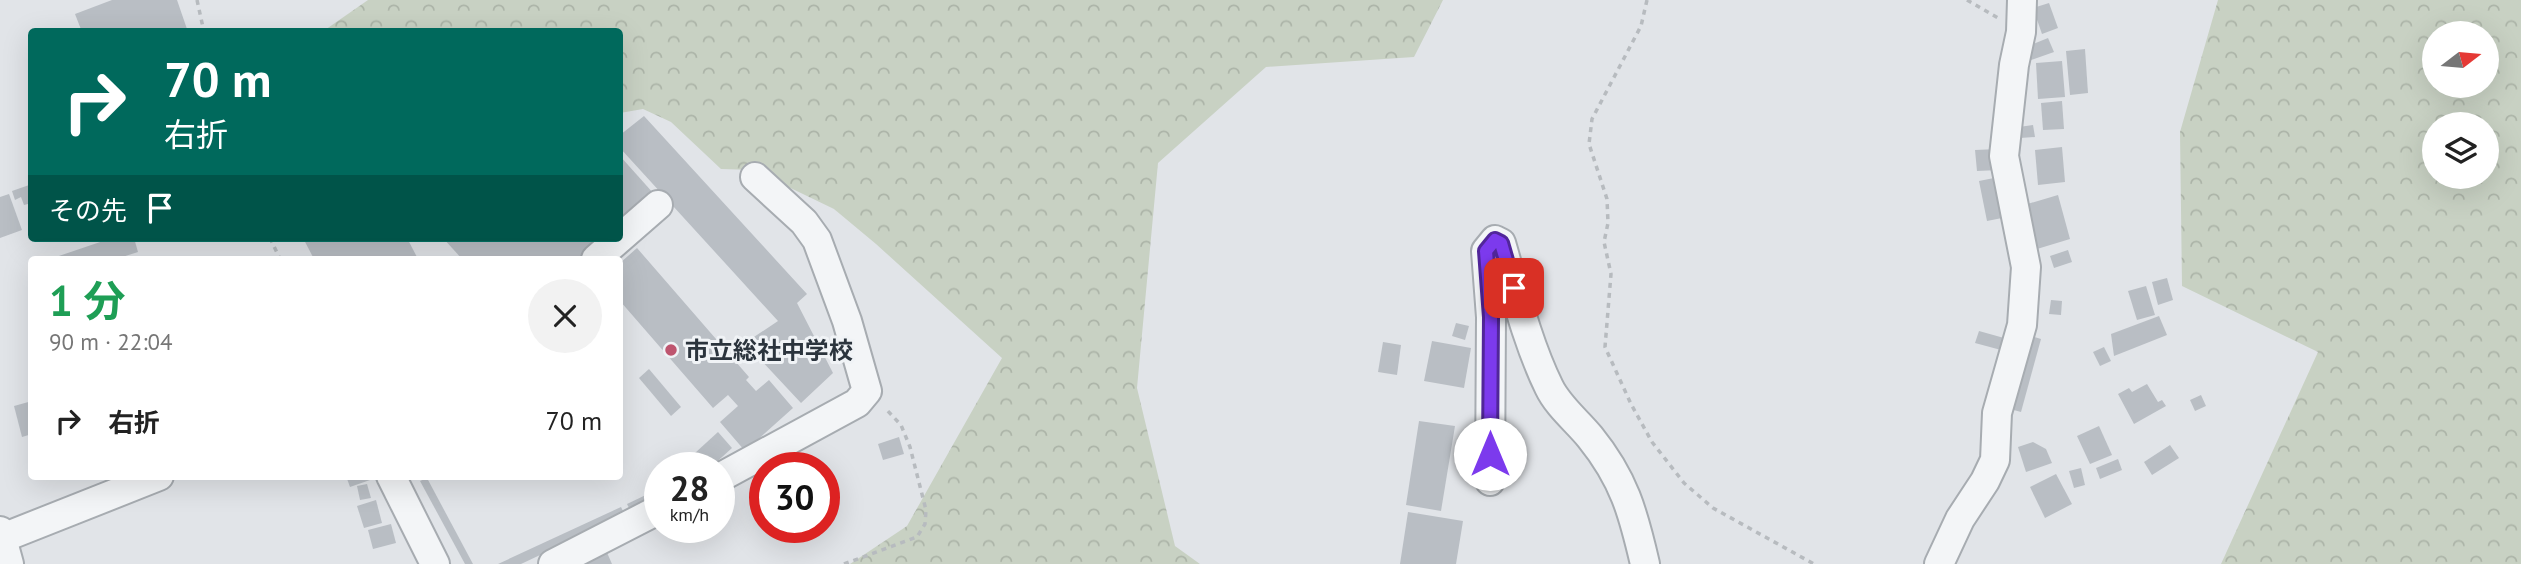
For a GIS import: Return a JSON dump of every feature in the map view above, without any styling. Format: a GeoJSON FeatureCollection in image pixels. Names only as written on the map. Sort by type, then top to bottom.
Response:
{"type":"FeatureCollection","features":[{"type":"Feature","properties":{"kind":"street"},"geometry":{"type":"LineString","coordinates":[[1939,564],[1960,519],[1985,481],[1995,460],[1997,412],[2022,325],[2026,267],[2004,156],[2014,65],[2021,32],[2022,0]]}},
{"type":"Feature","properties":{"kind":"street"},"geometry":{"type":"LineString","coordinates":[[735,469],[857,403],[867,391],[847,321],[817,240],[804,222],[755,177]]}},
{"type":"Feature","properties":{"kind":"street"},"geometry":{"type":"LineString","coordinates":[[623,235],[658,205]]}},
{"type":"Feature","properties":{"kind":"street"},"geometry":{"type":"LineString","coordinates":[[1490,481],[1491,317],[1486,251],[1495,240],[1501,243],[1527,333],[1550,389],[1618,475],[1634,518],[1645,564]]}},
{"type":"Feature","properties":{"kind":"street"},"geometry":{"type":"LineString","coordinates":[[599,256],[616,242]]}},
{"type":"Feature","properties":{"kind":"street"},"geometry":{"type":"LineString","coordinates":[[3,543],[150,480]]}},
{"type":"Feature","properties":{"kind":"street"},"geometry":{"type":"LineString","coordinates":[[393,480],[436,564]]}},
{"type":"Feature","properties":{"kind":"street"},"geometry":{"type":"LineString","coordinates":[[554,564],[644,517]]}},
{"type":"Feature","properties":{"kind":"path"},"geometry":{"type":"LineString","coordinates":[[197,0],[203,28]]}},
{"type":"Feature","properties":{"kind":"path"},"geometry":{"type":"LineString","coordinates":[[1647,0],[1641,26],[1592,119],[1588,144],[1607,199],[1608,223],[1604,242],[1611,274],[1605,347],[1652,442],[1684,482],[1713,508],[1814,564]]}},
{"type":"Feature","properties":{"kind":"path"},"geometry":{"type":"LineString","coordinates":[[1967,0],[2021,32]]}},
{"type":"Feature","properties":{"kind":"path"},"geometry":{"type":"LineString","coordinates":[[844,564],[917,537],[925,524],[926,510],[901,425],[888,410],[865,396]]}},
{"type":"Feature","properties":{"kind":"green space"},"geometry":{"type":"Polygon","coordinates":[[[368,0],[1443,0],[1414,57],[1266,67],[1158,163],[1137,388],[1175,546],[1200,564],[850,564],[907,526],[1002,358],[834,209],[753,170],[721,169],[671,122],[643,109],[623,112],[623,28],[328,28],[368,0]]]}},
{"type":"Feature","properties":{"kind":"green space"},"geometry":{"type":"Polygon","coordinates":[[[2218,0],[2521,0],[2521,564],[2221,564],[2318,352],[2182,286],[2180,132],[2218,0]]]}},
{"type":"Feature","properties":{"kind":"building"},"geometry":{"type":"Polygon","coordinates":[[[112,0],[177,0],[187,28],[80,28],[75,14],[112,0]]]}},
{"type":"Feature","properties":{"kind":"building"},"geometry":{"type":"Polygon","coordinates":[[[2049,3],[2058,28],[2042,34],[2033,8],[2049,3]]]}},
{"type":"Feature","properties":{"kind":"building"},"geometry":{"type":"Polygon","coordinates":[[[2048,38],[2054,52],[2031,60],[2026,47],[2048,38]]]}},
{"type":"Feature","properties":{"kind":"building"},"geometry":{"type":"Polygon","coordinates":[[[2085,49],[2088,93],[2070,95],[2066,51],[2085,49]]]}},
{"type":"Feature","properties":{"kind":"building"},"geometry":{"type":"Polygon","coordinates":[[[2062,61],[2065,97],[2038,99],[2036,63],[2062,61]]]}},
{"type":"Feature","properties":{"kind":"building"},"geometry":{"type":"Polygon","coordinates":[[[2062,101],[2064,129],[2043,130],[2041,103],[2062,101]]]}},
{"type":"Feature","properties":{"kind":"building"},"geometry":{"type":"Polygon","coordinates":[[[644,116],[807,294],[797,303],[833,373],[801,403],[745,343],[778,321],[623,151],[623,133],[644,116]]]}},
{"type":"Feature","properties":{"kind":"building"},"geometry":{"type":"Polygon","coordinates":[[[2033,125],[2035,137],[2020,138],[2019,127],[2033,125]]]}},
{"type":"Feature","properties":{"kind":"building"},"geometry":{"type":"Polygon","coordinates":[[[2062,147],[2065,182],[2038,185],[2035,150],[2062,147]]]}},
{"type":"Feature","properties":{"kind":"building"},"geometry":{"type":"Polygon","coordinates":[[[1998,149],[1999,170],[1977,171],[1975,150],[1998,149]]]}},
{"type":"Feature","properties":{"kind":"building"},"geometry":{"type":"Polygon","coordinates":[[[623,159],[654,194],[623,222],[623,159]]]}},
{"type":"Feature","properties":{"kind":"building"},"geometry":{"type":"Polygon","coordinates":[[[1999,177],[2007,217],[1987,221],[1979,181],[1999,177]]]}},
{"type":"Feature","properties":{"kind":"building"},"geometry":{"type":"Polygon","coordinates":[[[28,185],[28,204],[24,205],[21,197],[15,200],[12,191],[28,185]]]}},
{"type":"Feature","properties":{"kind":"building"},"geometry":{"type":"Polygon","coordinates":[[[9,194],[22,230],[0,238],[0,197],[9,194]]]}},
{"type":"Feature","properties":{"kind":"building"},"geometry":{"type":"Polygon","coordinates":[[[2058,195],[2070,239],[2037,249],[2024,205],[2058,195]]]}},
{"type":"Feature","properties":{"kind":"building"},"geometry":{"type":"Polygon","coordinates":[[[100,242],[135,242],[138,252],[125,256],[59,256],[100,242]]]}},
{"type":"Feature","properties":{"kind":"building"},"geometry":{"type":"Polygon","coordinates":[[[305,242],[409,242],[416,256],[312,256],[305,242]]]}},
{"type":"Feature","properties":{"kind":"building"},"geometry":{"type":"Polygon","coordinates":[[[447,242],[601,242],[585,256],[459,256],[447,242]]]}},
{"type":"Feature","properties":{"kind":"building"},"geometry":{"type":"Polygon","coordinates":[[[637,248],[749,377],[746,380],[756,391],[769,380],[793,408],[745,451],[720,422],[738,406],[728,395],[713,408],[623,304],[623,260],[637,248]]]}},
{"type":"Feature","properties":{"kind":"building"},"geometry":{"type":"Polygon","coordinates":[[[2068,250],[2072,262],[2054,268],[2050,256],[2068,250]]]}},
{"type":"Feature","properties":{"kind":"building"},"geometry":{"type":"Polygon","coordinates":[[[2167,278],[2173,300],[2158,305],[2152,282],[2167,278]]]}},
{"type":"Feature","properties":{"kind":"building"},"geometry":{"type":"Polygon","coordinates":[[[2146,286],[2155,315],[2137,320],[2128,291],[2146,286]]]}},
{"type":"Feature","properties":{"kind":"building"},"geometry":{"type":"Polygon","coordinates":[[[2051,300],[2062,301],[2061,315],[2049,314],[2051,300]]]}},
{"type":"Feature","properties":{"kind":"building"},"geometry":{"type":"Polygon","coordinates":[[[2159,316],[2167,335],[2114,356],[2111,334],[2159,316]]]}},
{"type":"Feature","properties":{"kind":"building"},"geometry":{"type":"Polygon","coordinates":[[[1456,323],[1469,326],[1465,340],[1452,336],[1456,323]]]}},
{"type":"Feature","properties":{"kind":"building"},"geometry":{"type":"Polygon","coordinates":[[[1979,331],[2004,338],[2001,350],[1975,343],[1979,331]]]}},
{"type":"Feature","properties":{"kind":"building"},"geometry":{"type":"Polygon","coordinates":[[[2031,336],[2041,339],[2021,412],[2003,407],[2031,336]]]}},
{"type":"Feature","properties":{"kind":"building"},"geometry":{"type":"Polygon","coordinates":[[[1432,341],[1471,348],[1464,388],[1424,381],[1432,341]]]}},
{"type":"Feature","properties":{"kind":"building"},"geometry":{"type":"Polygon","coordinates":[[[1383,342],[1401,345],[1397,375],[1378,372],[1383,342]]]}},
{"type":"Feature","properties":{"kind":"building"},"geometry":{"type":"Polygon","coordinates":[[[2104,347],[2111,361],[2100,366],[2093,352],[2104,347]]]}},
{"type":"Feature","properties":{"kind":"building"},"geometry":{"type":"Polygon","coordinates":[[[649,369],[681,407],[671,416],[639,378],[649,369]]]}},
{"type":"Feature","properties":{"kind":"building"},"geometry":{"type":"Polygon","coordinates":[[[2147,384],[2158,402],[2162,400],[2166,406],[2134,424],[2118,394],[2129,388],[2132,392],[2147,384]]]}},
{"type":"Feature","properties":{"kind":"building"},"geometry":{"type":"Polygon","coordinates":[[[2201,395],[2206,406],[2195,411],[2190,400],[2201,395]]]}},
{"type":"Feature","properties":{"kind":"building"},"geometry":{"type":"Polygon","coordinates":[[[28,402],[28,435],[22,437],[14,406],[28,402]]]}},
{"type":"Feature","properties":{"kind":"building"},"geometry":{"type":"Polygon","coordinates":[[[1419,421],[1455,426],[1441,511],[1406,505],[1419,421]]]}},
{"type":"Feature","properties":{"kind":"building"},"geometry":{"type":"Polygon","coordinates":[[[2099,426],[2112,455],[2090,464],[2077,436],[2099,426]]]}},
{"type":"Feature","properties":{"kind":"building"},"geometry":{"type":"Polygon","coordinates":[[[718,432],[732,448],[728,452],[696,452],[718,432]]]}},
{"type":"Feature","properties":{"kind":"building"},"geometry":{"type":"Polygon","coordinates":[[[899,437],[904,454],[883,460],[878,444],[899,437]]]}},
{"type":"Feature","properties":{"kind":"building"},"geometry":{"type":"Polygon","coordinates":[[[2033,442],[2046,449],[2052,463],[2026,472],[2018,447],[2033,442]]]}},
{"type":"Feature","properties":{"kind":"building"},"geometry":{"type":"Polygon","coordinates":[[[2170,445],[2179,458],[2152,475],[2144,462],[2170,445]]]}},
{"type":"Feature","properties":{"kind":"building"},"geometry":{"type":"Polygon","coordinates":[[[2118,459],[2122,470],[2100,479],[2096,468],[2118,459]]]}},
{"type":"Feature","properties":{"kind":"building"},"geometry":{"type":"Polygon","coordinates":[[[2081,468],[2085,485],[2074,488],[2069,471],[2081,468]]]}},
{"type":"Feature","properties":{"kind":"building"},"geometry":{"type":"Polygon","coordinates":[[[2056,474],[2072,504],[2045,518],[2030,487],[2056,474]]]}},
{"type":"Feature","properties":{"kind":"building"},"geometry":{"type":"Polygon","coordinates":[[[347,480],[370,480],[350,487],[347,480]]]}},
{"type":"Feature","properties":{"kind":"building"},"geometry":{"type":"Polygon","coordinates":[[[428,480],[473,564],[465,564],[420,481],[428,480]]]}},
{"type":"Feature","properties":{"kind":"building"},"geometry":{"type":"Polygon","coordinates":[[[367,484],[371,498],[360,500],[357,486],[367,484]]]}},
{"type":"Feature","properties":{"kind":"building"},"geometry":{"type":"Polygon","coordinates":[[[644,496],[644,506],[631,512],[627,504],[644,496]]]}},
{"type":"Feature","properties":{"kind":"building"},"geometry":{"type":"Polygon","coordinates":[[[376,500],[382,523],[364,528],[357,506],[376,500]]]}},
{"type":"Feature","properties":{"kind":"building"},"geometry":{"type":"Polygon","coordinates":[[[621,507],[625,515],[521,564],[498,564],[621,507]]]}},
{"type":"Feature","properties":{"kind":"building"},"geometry":{"type":"Polygon","coordinates":[[[1408,512],[1463,521],[1456,564],[1400,564],[1408,512]]]}},
{"type":"Feature","properties":{"kind":"building"},"geometry":{"type":"Polygon","coordinates":[[[391,524],[396,543],[373,549],[368,530],[391,524]]]}},
{"type":"Feature","properties":{"kind":"building"},"geometry":{"type":"Polygon","coordinates":[[[605,548],[612,564],[583,564],[605,548]]]}},
{"type":"Feature","properties":{"kind":"place","name":"市立総社中学校"},"geometry":{"type":"Point","coordinates":[671,350]}},
{"type":"Feature","properties":{"kind":"route"},"geometry":{"type":"LineString","coordinates":[[1490,454],[1491,317],[1486,251],[1495,240],[1501,243],[1514,288]]}}]}
